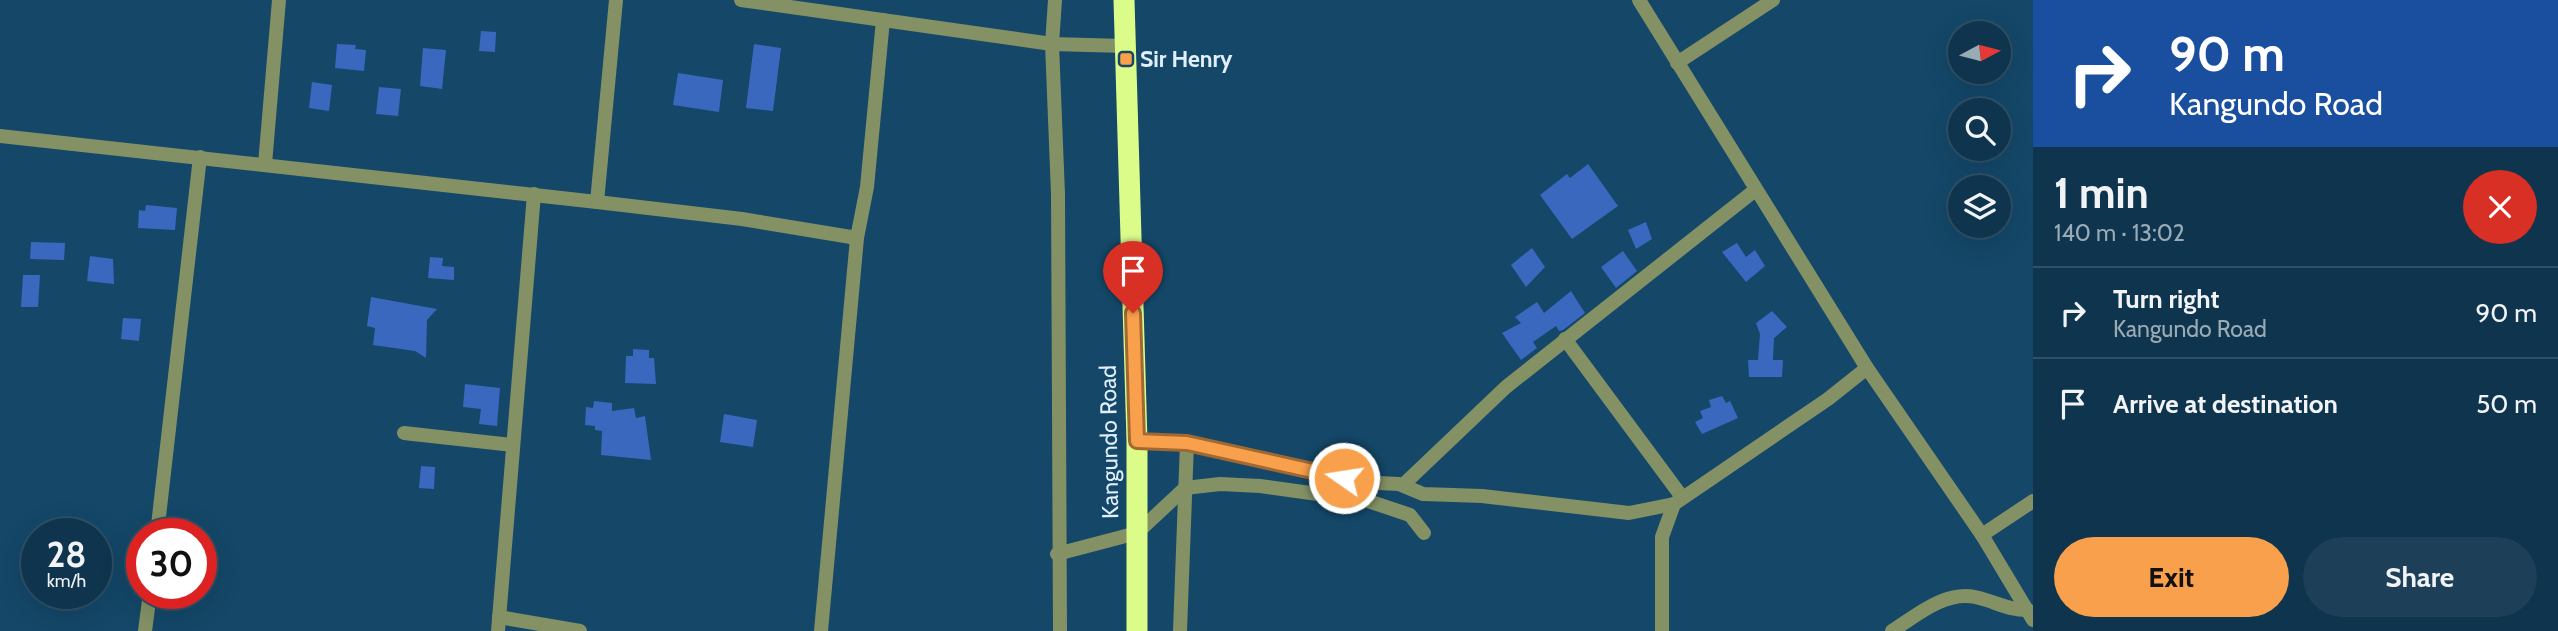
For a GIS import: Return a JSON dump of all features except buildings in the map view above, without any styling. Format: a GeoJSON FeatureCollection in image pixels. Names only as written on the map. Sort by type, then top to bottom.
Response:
{"type":"FeatureCollection","features":[{"type":"Feature","properties":{"kind":"highway","name":"Kangundo Road"},"geometry":{"type":"LineString","coordinates":[[1124,0],[1137,441],[1137,631]]}},
{"type":"Feature","properties":{"kind":"street"},"geometry":{"type":"LineString","coordinates":[[265,164],[279,0]]}},
{"type":"Feature","properties":{"kind":"street"},"geometry":{"type":"LineString","coordinates":[[597,202],[616,0]]}},
{"type":"Feature","properties":{"kind":"street"},"geometry":{"type":"LineString","coordinates":[[741,0],[1052,44],[1125,46]]}},
{"type":"Feature","properties":{"kind":"street"},"geometry":{"type":"LineString","coordinates":[[1055,0],[1052,44],[1058,194],[1057,554],[1060,631]]}},
{"type":"Feature","properties":{"kind":"street"},"geometry":{"type":"LineString","coordinates":[[1639,0],[1754,191],[1867,368],[1982,535],[2030,615]]}},
{"type":"Feature","properties":{"kind":"street"},"geometry":{"type":"LineString","coordinates":[[1677,62],[1773,0]]}},
{"type":"Feature","properties":{"kind":"street"},"geometry":{"type":"LineString","coordinates":[[821,631],[857,238],[867,187],[883,19]]}},
{"type":"Feature","properties":{"kind":"street"},"geometry":{"type":"LineString","coordinates":[[0,136],[534,194],[743,219],[857,238]]}},
{"type":"Feature","properties":{"kind":"street"},"geometry":{"type":"LineString","coordinates":[[159,518],[200,157]]}},
{"type":"Feature","properties":{"kind":"street"},"geometry":{"type":"LineString","coordinates":[[1404,485],[1506,387],[1754,191]]}},
{"type":"Feature","properties":{"kind":"street"},"geometry":{"type":"LineString","coordinates":[[534,194],[499,624],[580,631]]}},
{"type":"Feature","properties":{"kind":"street"},"geometry":{"type":"LineString","coordinates":[[1565,339],[1678,501]]}},
{"type":"Feature","properties":{"kind":"street"},"geometry":{"type":"LineString","coordinates":[[1137,441],[1187,443],[1357,482],[1404,485],[1423,494],[1482,496],[1618,513],[1678,501],[1828,399],[1867,368]]}},
{"type":"Feature","properties":{"kind":"street"},"geometry":{"type":"LineString","coordinates":[[404,433],[512,444]]}},
{"type":"Feature","properties":{"kind":"street"},"geometry":{"type":"LineString","coordinates":[[1180,631],[1187,443]]}},
{"type":"Feature","properties":{"kind":"street"},"geometry":{"type":"LineString","coordinates":[[1057,554],[1137,533],[1185,488],[1220,484],[1261,486],[1367,501],[1410,515],[1424,533]]}},
{"type":"Feature","properties":{"kind":"street"},"geometry":{"type":"LineString","coordinates":[[1662,631],[1661,546],[1678,501]]}},
{"type":"Feature","properties":{"kind":"street"},"geometry":{"type":"LineString","coordinates":[[1982,535],[2033,501]]}},
{"type":"Feature","properties":{"kind":"street"},"geometry":{"type":"LineString","coordinates":[[1892,631],[1935,603],[1953,598],[1976,597],[2008,610],[2030,615]]}},
{"type":"Feature","properties":{"kind":"street"},"geometry":{"type":"LineString","coordinates":[[145,631],[148,609]]}},
{"type":"Feature","properties":{"kind":"place","name":"Sir Henry"},"geometry":{"type":"Point","coordinates":[1126,59]}},
{"type":"Feature","properties":{"kind":"route"},"geometry":{"type":"LineString","coordinates":[[1133,313],[1137,441],[1187,443],[1344,478]]}}]}
